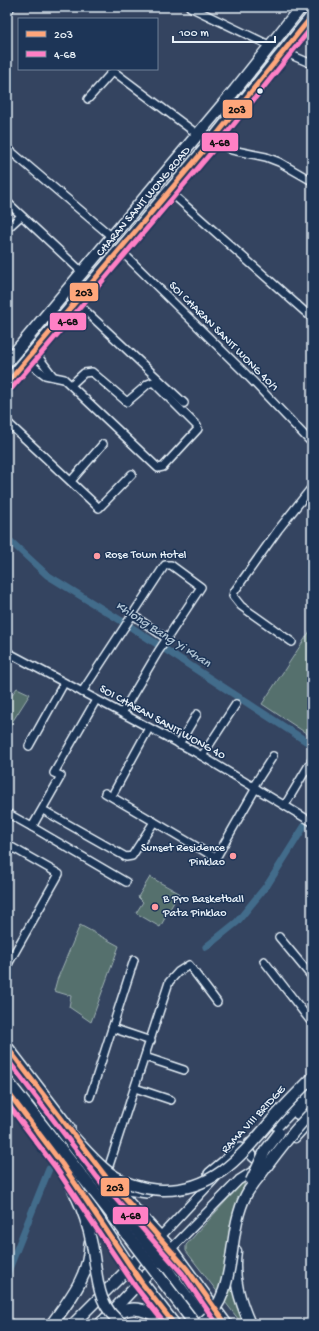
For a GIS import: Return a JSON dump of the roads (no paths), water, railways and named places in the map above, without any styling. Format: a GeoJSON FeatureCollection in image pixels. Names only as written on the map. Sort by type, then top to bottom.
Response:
{"type":"FeatureCollection","features":[{"type":"Feature","properties":{"kind":"main road","name":"CHARAN SANIT WONG ROAD"},"geometry":{"type":"LineString","coordinates":[[7,362],[271,46],[298,8]]}},
{"type":"Feature","properties":{"kind":"main road","name":"CHARAN SANIT WONG ROAD"},"geometry":{"type":"LineString","coordinates":[[7,384],[212,140],[312,16]]}},
{"type":"Feature","properties":{"kind":"main road"},"geometry":{"type":"LineString","coordinates":[[199,132],[212,140]]}},
{"type":"Feature","properties":{"kind":"main road"},"geometry":{"type":"LineString","coordinates":[[7,1047],[114,1187],[171,1249],[226,1324]]}},
{"type":"Feature","properties":{"kind":"main road"},"geometry":{"type":"LineString","coordinates":[[7,1059],[207,1324]]}},
{"type":"Feature","properties":{"kind":"main road","name":"RAMA VIII BRIDGE"},"geometry":{"type":"LineString","coordinates":[[36,1096],[110,1172],[138,1186],[154,1190],[186,1189],[213,1178],[239,1158],[285,1105],[312,1078]]}},
{"type":"Feature","properties":{"kind":"main road"},"geometry":{"type":"LineString","coordinates":[[7,1082],[107,1208],[194,1324]]}},
{"type":"Feature","properties":{"kind":"main road"},"geometry":{"type":"LineString","coordinates":[[7,1090],[11,1105],[62,1164],[86,1198],[130,1267],[173,1324]]}},
{"type":"Feature","properties":{"kind":"main road"},"geometry":{"type":"LineString","coordinates":[[239,1158],[257,1145],[312,1090]]}},
{"type":"Feature","properties":{"kind":"main road"},"geometry":{"type":"LineString","coordinates":[[201,1324],[209,1318],[220,1302],[226,1283],[234,1232],[246,1194],[265,1151],[279,1133],[312,1100]]}},
{"type":"Feature","properties":{"kind":"main road"},"geometry":{"type":"LineString","coordinates":[[27,1108],[74,1188],[87,1222],[99,1292],[106,1308],[123,1324]]}},
{"type":"Feature","properties":{"kind":"main road"},"geometry":{"type":"LineString","coordinates":[[246,1194],[287,1137],[312,1112]]}},
{"type":"Feature","properties":{"kind":"main road"},"geometry":{"type":"LineString","coordinates":[[114,1187],[152,1193],[166,1192],[187,1187],[208,1176],[249,1142]]}},
{"type":"Feature","properties":{"kind":"main road"},"geometry":{"type":"LineString","coordinates":[[62,1164],[75,1169],[81,1166],[87,1160],[84,1148]]}},
{"type":"Feature","properties":{"kind":"main road"},"geometry":{"type":"LineString","coordinates":[[250,1324],[236,1280],[235,1258],[239,1229],[243,1212],[254,1190],[283,1150]]}},
{"type":"Feature","properties":{"kind":"main road"},"geometry":{"type":"LineString","coordinates":[[52,1324],[75,1291],[83,1276],[88,1260],[90,1225],[86,1198]]}},
{"type":"Feature","properties":{"kind":"main road"},"geometry":{"type":"LineString","coordinates":[[73,1324],[160,1237]]}},
{"type":"Feature","properties":{"kind":"main road"},"geometry":{"type":"LineString","coordinates":[[101,1323],[171,1249]]}},
{"type":"Feature","properties":{"kind":"main road"},"geometry":{"type":"LineString","coordinates":[[101,1323],[119,1311],[130,1308],[140,1309],[173,1324]]}},
{"type":"Feature","properties":{"kind":"street"},"geometry":{"type":"LineString","coordinates":[[7,12],[11,7]]}},
{"type":"Feature","properties":{"kind":"street"},"geometry":{"type":"LineString","coordinates":[[190,7],[271,46]]}},
{"type":"Feature","properties":{"kind":"street"},"geometry":{"type":"LineString","coordinates":[[284,52],[312,64]]}},
{"type":"Feature","properties":{"kind":"street"},"geometry":{"type":"LineString","coordinates":[[88,99],[113,71],[199,132]]}},
{"type":"Feature","properties":{"kind":"street"},"geometry":{"type":"LineString","coordinates":[[212,140],[232,150],[266,157],[280,162],[312,181]]}},
{"type":"Feature","properties":{"kind":"street"},"geometry":{"type":"LineString","coordinates":[[8,150],[112,237]]}},
{"type":"Feature","properties":{"kind":"street"},"geometry":{"type":"LineString","coordinates":[[169,191],[312,318]]}},
{"type":"Feature","properties":{"kind":"street"},"geometry":{"type":"LineString","coordinates":[[7,202],[82,272]]}},
{"type":"Feature","properties":{"kind":"street"},"geometry":{"type":"LineString","coordinates":[[7,226],[10,226],[21,216]]}},
{"type":"Feature","properties":{"kind":"street","name":"SOI CHARAN SANIT WONG 40/1"},"geometry":{"type":"LineString","coordinates":[[120,250],[245,373],[309,440]]}},
{"type":"Feature","properties":{"kind":"street"},"geometry":{"type":"LineString","coordinates":[[76,302],[184,403]]}},
{"type":"Feature","properties":{"kind":"street"},"geometry":{"type":"LineString","coordinates":[[34,351],[53,376]]}},
{"type":"Feature","properties":{"kind":"street"},"geometry":{"type":"LineString","coordinates":[[26,360],[42,373],[62,378],[71,385],[159,468],[162,467],[198,429],[198,426],[152,382],[126,402],[92,372],[84,373],[71,385]]}},
{"type":"Feature","properties":{"kind":"street"},"geometry":{"type":"LineString","coordinates":[[7,422],[99,508],[132,474]]}},
{"type":"Feature","properties":{"kind":"street"},"geometry":{"type":"LineString","coordinates":[[71,481],[103,444]]}},
{"type":"Feature","properties":{"kind":"street"},"geometry":{"type":"LineString","coordinates":[[292,642],[241,606],[236,601],[234,592],[278,530],[312,488]]}},
{"type":"Feature","properties":{"kind":"street"},"geometry":{"type":"LineString","coordinates":[[82,692],[165,565],[168,564],[201,587],[158,652],[122,713]]}},
{"type":"Feature","properties":{"kind":"street"},"geometry":{"type":"LineString","coordinates":[[131,618],[165,641]]}},
{"type":"Feature","properties":{"kind":"street","name":"SOI CHARAN SANIT WONG 40"},"geometry":{"type":"LineString","coordinates":[[7,652],[202,756],[312,822]]}},
{"type":"Feature","properties":{"kind":"street"},"geometry":{"type":"LineString","coordinates":[[29,746],[64,683]]}},
{"type":"Feature","properties":{"kind":"street"},"geometry":{"type":"LineString","coordinates":[[32,827],[61,776],[54,772],[96,700]]}},
{"type":"Feature","properties":{"kind":"street"},"geometry":{"type":"LineString","coordinates":[[202,756],[236,704]]}},
{"type":"Feature","properties":{"kind":"street"},"geometry":{"type":"LineString","coordinates":[[179,744],[197,714]]}},
{"type":"Feature","properties":{"kind":"street"},"geometry":{"type":"LineString","coordinates":[[114,792],[149,728]]}},
{"type":"Feature","properties":{"kind":"street"},"geometry":{"type":"LineString","coordinates":[[105,793],[216,858],[273,756]]}},
{"type":"Feature","properties":{"kind":"street"},"geometry":{"type":"LineString","coordinates":[[285,806],[312,760]]}},
{"type":"Feature","properties":{"kind":"street"},"geometry":{"type":"LineString","coordinates":[[43,810],[126,857],[132,856],[154,822]]}},
{"type":"Feature","properties":{"kind":"street"},"geometry":{"type":"LineString","coordinates":[[7,813],[126,882]]}},
{"type":"Feature","properties":{"kind":"street"},"geometry":{"type":"LineString","coordinates":[[7,845],[59,874],[7,966]]}},
{"type":"Feature","properties":{"kind":"street"},"geometry":{"type":"LineString","coordinates":[[279,937],[312,977]]}},
{"type":"Feature","properties":{"kind":"street"},"geometry":{"type":"LineString","coordinates":[[90,1097],[134,960]]}},
{"type":"Feature","properties":{"kind":"street"},"geometry":{"type":"LineString","coordinates":[[264,961],[312,1023]]}},
{"type":"Feature","properties":{"kind":"street"},"geometry":{"type":"LineString","coordinates":[[106,1177],[169,982],[174,975],[186,966],[192,967],[217,1002]]}},
{"type":"Feature","properties":{"kind":"street"},"geometry":{"type":"LineString","coordinates":[[112,1028],[150,1041]]}},
{"type":"Feature","properties":{"kind":"street"},"geometry":{"type":"LineString","coordinates":[[145,1057],[184,1070]]}},
{"type":"Feature","properties":{"kind":"street"},"geometry":{"type":"LineString","coordinates":[[160,1237],[312,1074]]}},
{"type":"Feature","properties":{"kind":"street"},"geometry":{"type":"LineString","coordinates":[[135,1088],[171,1100]]}},
{"type":"Feature","properties":{"kind":"street"},"geometry":{"type":"LineString","coordinates":[[171,1249],[239,1180],[283,1150],[312,1119]]}},
{"type":"Feature","properties":{"kind":"street"},"geometry":{"type":"LineString","coordinates":[[249,1142],[248,1150],[252,1157],[260,1162],[268,1161]]}},
{"type":"Feature","properties":{"kind":"waterway","name":"Khlong Bang Yi Khan"},"geometry":{"type":"LineString","coordinates":[[7,538],[47,575],[120,620],[312,745]]}},
{"type":"Feature","properties":{"kind":"waterway"},"geometry":{"type":"LineString","coordinates":[[206,947],[237,922],[268,884],[312,814]]}},
{"type":"Feature","properties":{"kind":"waterway"},"geometry":{"type":"LineString","coordinates":[[7,1274],[49,1169]]}},
{"type":"Feature","properties":{"kind":"place","name":"Rose Town Hotel"},"geometry":{"type":"Point","coordinates":[97,556]}},
{"type":"Feature","properties":{"kind":"place","name":"Sunset Residence Pinklao"},"geometry":{"type":"Point","coordinates":[233,856]}},
{"type":"Feature","properties":{"kind":"place","name":"B Pro Basketball Pata Pinklao"},"geometry":{"type":"Point","coordinates":[155,907]}}]}
